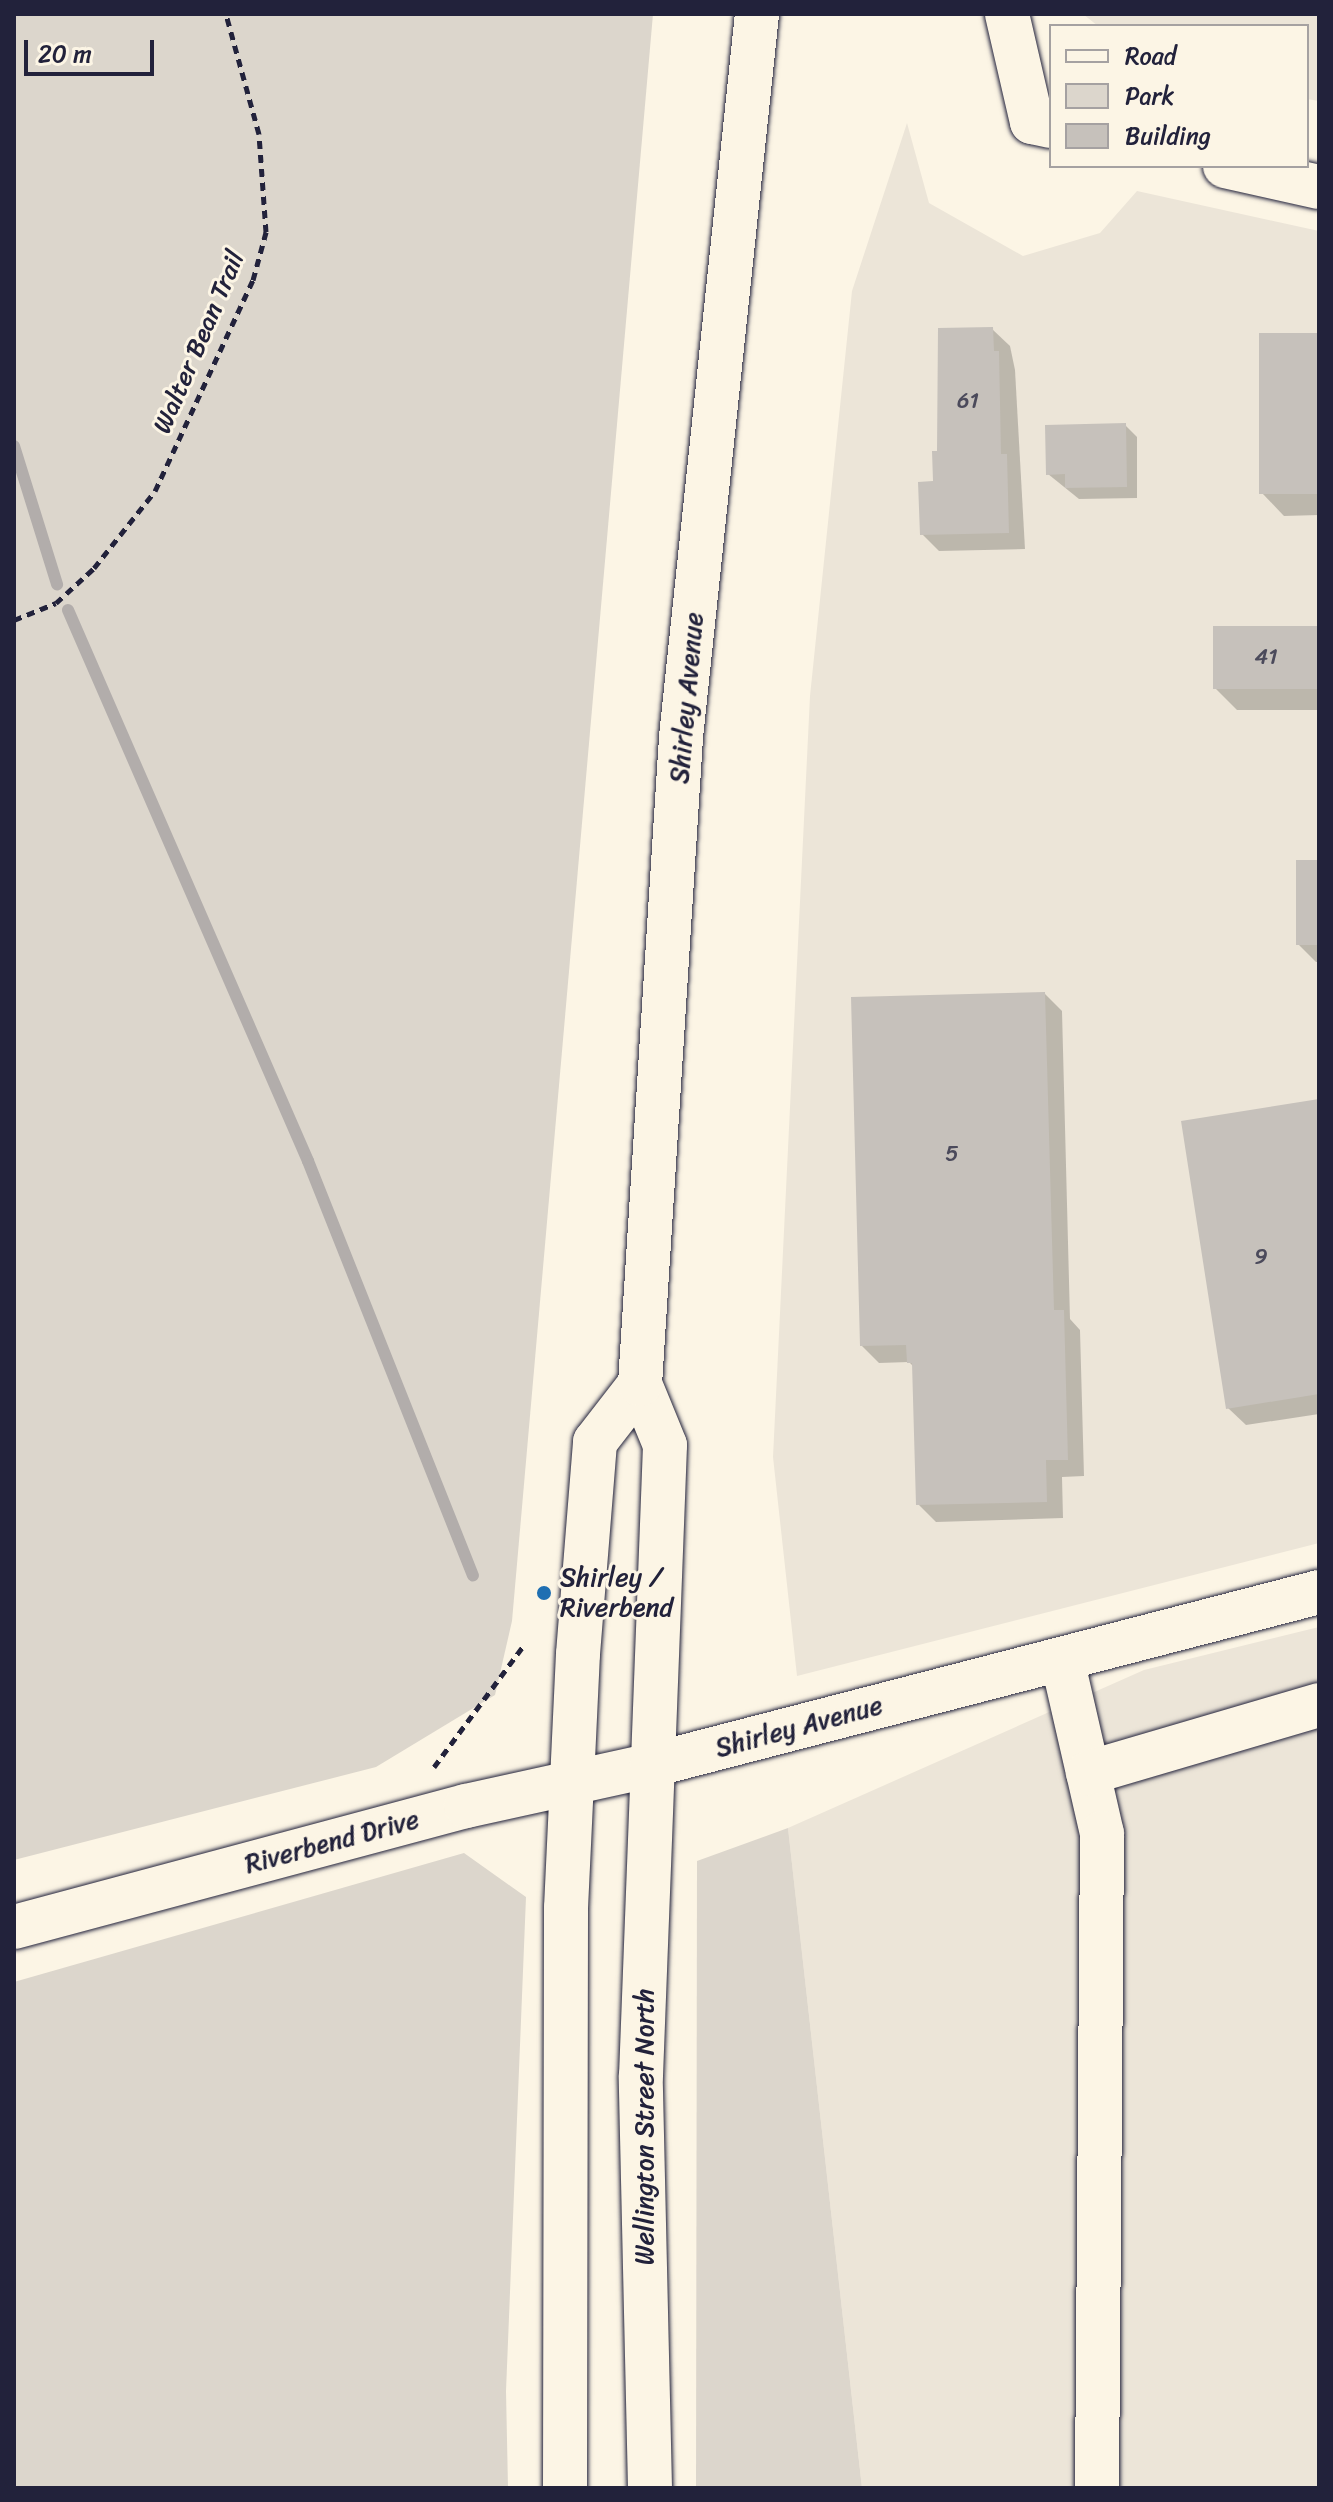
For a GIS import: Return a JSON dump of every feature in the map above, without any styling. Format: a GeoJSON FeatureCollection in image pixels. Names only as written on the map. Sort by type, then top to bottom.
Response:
{"type":"FeatureCollection","features":[{"type":"Feature","properties":{"kind":"main road","name":"Shirley Avenue"},"geometry":{"type":"LineString","coordinates":[[757,14],[681,737],[640,1384],[665,1445],[652,1765],[1319,1592]]}},
{"type":"Feature","properties":{"kind":"main road"},"geometry":{"type":"LineString","coordinates":[[1007,14],[1042,124]]}},
{"type":"Feature","properties":{"kind":"main road"},"geometry":{"type":"LineString","coordinates":[[1234,168],[1319,187]]}},
{"type":"Feature","properties":{"kind":"main road"},"geometry":{"type":"LineString","coordinates":[[565,2488],[566,1908],[595,1442],[640,1384]]}},
{"type":"Feature","properties":{"kind":"main road"},"geometry":{"type":"LineString","coordinates":[[1062,1659],[1102,1833],[1097,2488]]}},
{"type":"Feature","properties":{"kind":"main road"},"geometry":{"type":"LineString","coordinates":[[1088,1773],[1319,1705]]}},
{"type":"Feature","properties":{"kind":"main road","name":"Riverbend Drive"},"geometry":{"type":"LineString","coordinates":[[14,1927],[391,1826],[572,1781],[652,1765]]}},
{"type":"Feature","properties":{"kind":"main road","name":"Wellington Street North"},"geometry":{"type":"LineString","coordinates":[[650,2488],[641,2076],[652,1765]]}},
{"type":"Feature","properties":{"kind":"path","name":"Walter Bean Trail"},"geometry":{"type":"LineString","coordinates":[[14,620],[66,595],[94,568],[155,491],[253,280],[266,232],[259,134],[226,14]]}},
{"type":"Feature","properties":{"kind":"path"},"geometry":{"type":"LineString","coordinates":[[391,1826],[524,1645]]}},
{"type":"Feature","properties":{"kind":"shaded area"},"geometry":{"type":"Polygon","coordinates":[[[1083,14],[1319,14],[1319,101],[1309,99],[1309,24],[1096,24],[1083,14]]]}},
{"type":"Feature","properties":{"kind":"shaded area"},"geometry":{"type":"Polygon","coordinates":[[[907,123],[929,203],[1023,256],[1100,233],[1137,191],[1319,231],[1319,1543],[797,1676],[773,1457],[810,696],[852,291],[907,123]]]}},
{"type":"Feature","properties":{"kind":"shaded area"},"geometry":{"type":"Polygon","coordinates":[[[1319,1627],[1319,2488],[862,2488],[788,1828],[1144,1670],[1319,1627]]]}},
{"type":"Feature","properties":{"kind":"green space"},"geometry":{"type":"Polygon","coordinates":[[[14,14],[653,14],[512,1621],[495,1695],[376,1767],[14,1860],[14,14]]]}},
{"type":"Feature","properties":{"kind":"green space"},"geometry":{"type":"Polygon","coordinates":[[[788,1828],[862,2488],[696,2488],[697,1861],[788,1828]]]}},
{"type":"Feature","properties":{"kind":"green space"},"geometry":{"type":"Polygon","coordinates":[[[464,1853],[526,1897],[506,2391],[508,2488],[14,2488],[14,1982],[464,1853]]]}},
{"type":"Feature","properties":{"kind":"building"},"geometry":{"type":"Polygon","coordinates":[[[993,327],[994,351],[999,351],[1001,454],[1007,454],[1009,533],[920,535],[918,482],[933,481],[932,451],[937,451],[938,328],[993,327]]]}},
{"type":"Feature","properties":{"kind":"building"},"geometry":{"type":"Polygon","coordinates":[[[1259,333],[1319,333],[1319,494],[1259,494],[1259,333]]]}},
{"type":"Feature","properties":{"kind":"building"},"geometry":{"type":"Polygon","coordinates":[[[1126,423],[1127,487],[1065,488],[1065,474],[1046,475],[1045,425],[1126,423]]]}},
{"type":"Feature","properties":{"kind":"building"},"geometry":{"type":"Polygon","coordinates":[[[1213,626],[1319,626],[1319,689],[1213,689],[1213,626]]]}},
{"type":"Feature","properties":{"kind":"building"},"geometry":{"type":"Polygon","coordinates":[[[1296,860],[1319,860],[1319,945],[1296,945],[1296,860]]]}},
{"type":"Feature","properties":{"kind":"building"},"geometry":{"type":"Polygon","coordinates":[[[1045,992],[1054,1310],[1064,1310],[1068,1460],[1046,1460],[1047,1502],[916,1505],[912,1363],[907,1363],[906,1345],[860,1346],[851,997],[1045,992]]]}},
{"type":"Feature","properties":{"kind":"building"},"geometry":{"type":"Polygon","coordinates":[[[1319,1099],[1319,1394],[1226,1409],[1181,1121],[1319,1099]]]}},
{"type":"Feature","properties":{"kind":"waterway"},"geometry":{"type":"LineString","coordinates":[[14,446],[57,584]]}},
{"type":"Feature","properties":{"kind":"waterway"},"geometry":{"type":"LineString","coordinates":[[68,610],[308,1161],[473,1575]]}},
{"type":"Feature","properties":{"kind":"place","name":"Shirley / Riverbend"},"geometry":{"type":"Point","coordinates":[544,1593]}}]}
